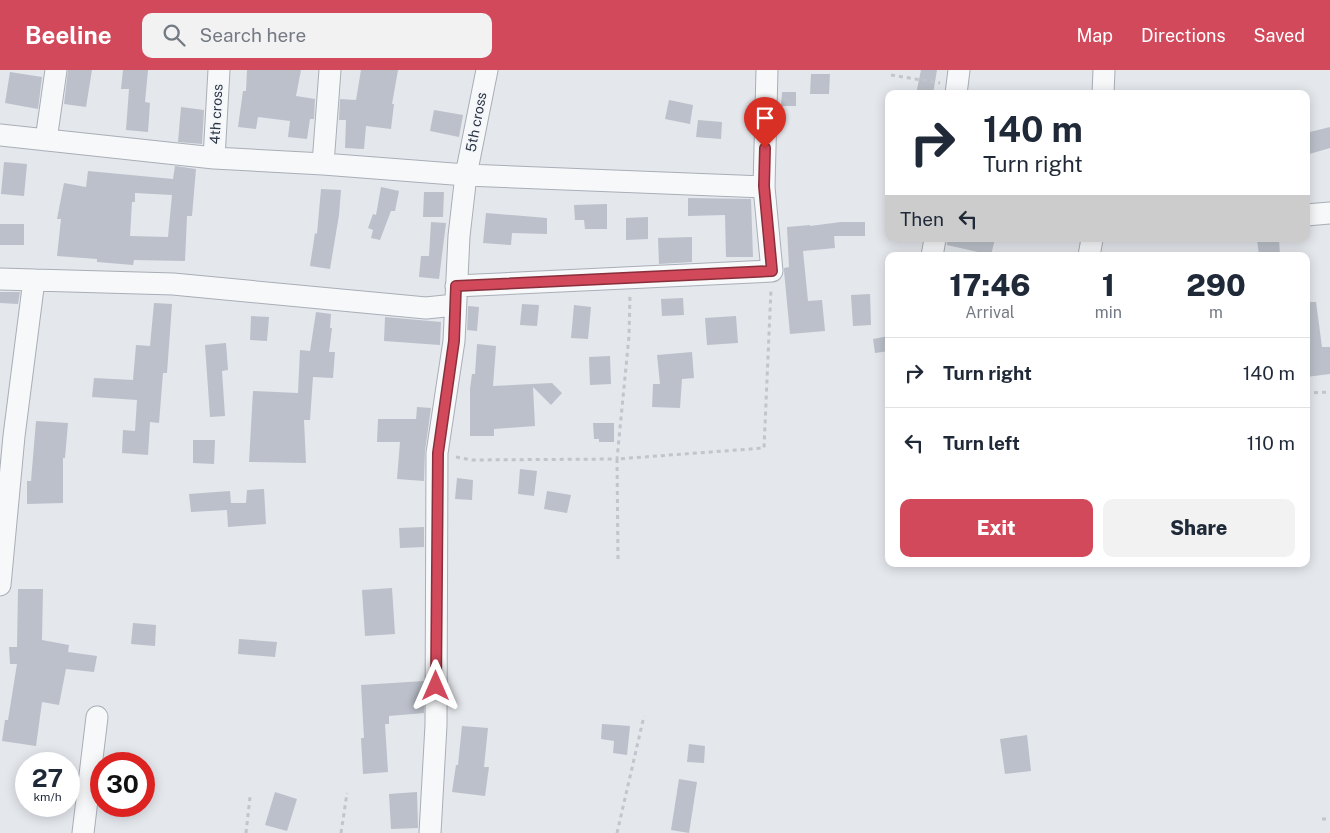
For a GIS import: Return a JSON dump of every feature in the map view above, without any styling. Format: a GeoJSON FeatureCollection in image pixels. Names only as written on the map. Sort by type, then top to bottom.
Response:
{"type":"FeatureCollection","features":[{"type":"Feature","properties":{"kind":"street"},"geometry":{"type":"LineString","coordinates":[[46,140],[56,70]]}},
{"type":"Feature","properties":{"kind":"street","name":"4th cross"},"geometry":{"type":"LineString","coordinates":[[214,158],[219,70]]}},
{"type":"Feature","properties":{"kind":"street"},"geometry":{"type":"LineString","coordinates":[[323,164],[330,70]]}},
{"type":"Feature","properties":{"kind":"street","name":"5th cross"},"geometry":{"type":"LineString","coordinates":[[430,833],[436,725],[438,453],[454,341],[459,236],[466,175],[487,70]]}},
{"type":"Feature","properties":{"kind":"street"},"geometry":{"type":"LineString","coordinates":[[0,279],[173,284],[426,308],[455,295],[631,277],[772,271],[764,186],[767,70]]}},
{"type":"Feature","properties":{"kind":"street"},"geometry":{"type":"LineString","coordinates":[[1103,90],[1104,70]]}},
{"type":"Feature","properties":{"kind":"street"},"geometry":{"type":"LineString","coordinates":[[0,135],[214,158],[466,175],[764,186]]}},
{"type":"Feature","properties":{"kind":"street"},"geometry":{"type":"LineString","coordinates":[[1310,216],[1330,213]]}},
{"type":"Feature","properties":{"kind":"street"},"geometry":{"type":"LineString","coordinates":[[0,585],[7,436],[34,280]]}},
{"type":"Feature","properties":{"kind":"street"},"geometry":{"type":"LineString","coordinates":[[83,833],[98,717]]}},
{"type":"Feature","properties":{"kind":"path"},"geometry":{"type":"LineString","coordinates":[[890,75],[958,83]]}},
{"type":"Feature","properties":{"kind":"path"},"geometry":{"type":"LineString","coordinates":[[438,453],[472,460],[618,459],[764,448],[772,271]]}},
{"type":"Feature","properties":{"kind":"path"},"geometry":{"type":"LineString","coordinates":[[618,559],[618,459],[630,336],[631,277]]}},
{"type":"Feature","properties":{"kind":"path"},"geometry":{"type":"LineString","coordinates":[[1310,393],[1330,392]]}},
{"type":"Feature","properties":{"kind":"path"},"geometry":{"type":"LineString","coordinates":[[617,833],[644,716]]}},
{"type":"Feature","properties":{"kind":"path"},"geometry":{"type":"LineString","coordinates":[[340,833],[346,792]]}},
{"type":"Feature","properties":{"kind":"path"},"geometry":{"type":"LineString","coordinates":[[246,833],[250,797]]}},
{"type":"Feature","properties":{"kind":"path"},"geometry":{"type":"LineString","coordinates":[[1322,819],[1330,819]]}},
{"type":"Feature","properties":{"kind":"building"},"geometry":{"type":"Polygon","coordinates":[[[68,70],[92,70],[86,107],[64,104],[68,70]]]}},
{"type":"Feature","properties":{"kind":"building"},"geometry":{"type":"Polygon","coordinates":[[[123,70],[148,70],[145,102],[150,103],[148,132],[126,130],[129,89],[121,89],[123,70]]]}},
{"type":"Feature","properties":{"kind":"building"},"geometry":{"type":"Polygon","coordinates":[[[247,70],[301,70],[296,96],[315,99],[314,119],[310,119],[307,139],[288,137],[290,121],[258,117],[256,129],[238,127],[243,91],[246,91],[247,70]]]}},
{"type":"Feature","properties":{"kind":"building"},"geometry":{"type":"Polygon","coordinates":[[[361,70],[398,70],[392,104],[394,104],[391,129],[366,126],[364,149],[345,148],[346,120],[339,120],[340,99],[356,100],[361,70]]]}},
{"type":"Feature","properties":{"kind":"building"},"geometry":{"type":"Polygon","coordinates":[[[921,70],[937,70],[934,90],[917,90],[921,70]]]}},
{"type":"Feature","properties":{"kind":"building"},"geometry":{"type":"Polygon","coordinates":[[[10,72],[42,77],[38,109],[5,103],[10,72]]]}},
{"type":"Feature","properties":{"kind":"building"},"geometry":{"type":"Polygon","coordinates":[[[811,74],[830,74],[829,94],[810,94],[811,74]]]}},
{"type":"Feature","properties":{"kind":"building"},"geometry":{"type":"Polygon","coordinates":[[[782,92],[796,92],[796,106],[781,106],[782,92]]]}},
{"type":"Feature","properties":{"kind":"building"},"geometry":{"type":"Polygon","coordinates":[[[669,100],[693,105],[690,124],[665,119],[669,100]]]}},
{"type":"Feature","properties":{"kind":"building"},"geometry":{"type":"Polygon","coordinates":[[[181,107],[204,110],[202,144],[178,142],[181,107]]]}},
{"type":"Feature","properties":{"kind":"building"},"geometry":{"type":"Polygon","coordinates":[[[434,110],[463,115],[459,137],[430,131],[434,110]]]}},
{"type":"Feature","properties":{"kind":"building"},"geometry":{"type":"Polygon","coordinates":[[[698,120],[722,122],[721,139],[696,137],[698,120]]]}},
{"type":"Feature","properties":{"kind":"building"},"geometry":{"type":"Polygon","coordinates":[[[1330,127],[1330,148],[1310,154],[1310,132],[1330,127]]]}},
{"type":"Feature","properties":{"kind":"building"},"geometry":{"type":"Polygon","coordinates":[[[4,162],[27,164],[24,196],[1,194],[4,162]]]}},
{"type":"Feature","properties":{"kind":"building"},"geometry":{"type":"Polygon","coordinates":[[[175,166],[196,169],[192,216],[187,216],[185,261],[134,260],[133,265],[97,262],[97,259],[57,256],[61,219],[57,219],[64,183],[86,187],[88,171],[173,179],[175,166]],[[135,193],[135,202],[132,202],[130,236],[168,237],[172,195],[135,193]]]}},
{"type":"Feature","properties":{"kind":"building"},"geometry":{"type":"Polygon","coordinates":[[[381,187],[399,191],[395,211],[391,211],[380,240],[371,238],[373,230],[368,228],[373,214],[376,215],[381,187]]]}},
{"type":"Feature","properties":{"kind":"building"},"geometry":{"type":"Polygon","coordinates":[[[321,189],[341,190],[330,269],[310,266],[315,233],[317,234],[321,189]]]}},
{"type":"Feature","properties":{"kind":"building"},"geometry":{"type":"Polygon","coordinates":[[[424,192],[444,192],[443,217],[423,217],[424,192]]]}},
{"type":"Feature","properties":{"kind":"building"},"geometry":{"type":"Polygon","coordinates":[[[688,198],[751,199],[753,257],[726,257],[725,215],[688,216],[688,198]]]}},
{"type":"Feature","properties":{"kind":"building"},"geometry":{"type":"Polygon","coordinates":[[[607,204],[607,229],[585,229],[584,220],[575,220],[574,205],[607,204]]]}},
{"type":"Feature","properties":{"kind":"building"},"geometry":{"type":"Polygon","coordinates":[[[486,213],[547,218],[547,234],[512,233],[511,245],[483,243],[486,213]]]}},
{"type":"Feature","properties":{"kind":"building"},"geometry":{"type":"Polygon","coordinates":[[[648,217],[648,239],[626,240],[626,218],[648,217]]]}},
{"type":"Feature","properties":{"kind":"building"},"geometry":{"type":"Polygon","coordinates":[[[431,222],[446,223],[439,279],[419,277],[421,256],[429,256],[431,222]]]}},
{"type":"Feature","properties":{"kind":"building"},"geometry":{"type":"Polygon","coordinates":[[[841,222],[865,222],[865,236],[834,236],[835,248],[803,251],[808,301],[822,300],[825,331],[790,334],[784,271],[784,268],[789,267],[787,227],[841,222]]]}},
{"type":"Feature","properties":{"kind":"building"},"geometry":{"type":"Polygon","coordinates":[[[0,224],[24,224],[24,245],[0,245],[0,224]]]}},
{"type":"Feature","properties":{"kind":"building"},"geometry":{"type":"Polygon","coordinates":[[[692,237],[692,262],[659,264],[658,238],[692,237]]]}},
{"type":"Feature","properties":{"kind":"building"},"geometry":{"type":"Polygon","coordinates":[[[947,242],[994,242],[992,252],[978,252],[947,245],[947,242]]]}},
{"type":"Feature","properties":{"kind":"building"},"geometry":{"type":"Polygon","coordinates":[[[1257,242],[1279,242],[1280,252],[1259,252],[1257,242]]]}},
{"type":"Feature","properties":{"kind":"building"},"geometry":{"type":"Polygon","coordinates":[[[0,292],[20,292],[18,304],[0,303],[0,292]]]}},
{"type":"Feature","properties":{"kind":"building"},"geometry":{"type":"Polygon","coordinates":[[[870,294],[871,325],[853,326],[851,295],[870,294]]]}},
{"type":"Feature","properties":{"kind":"building"},"geometry":{"type":"Polygon","coordinates":[[[683,298],[684,315],[662,316],[661,299],[683,298]]]}},
{"type":"Feature","properties":{"kind":"building"},"geometry":{"type":"Polygon","coordinates":[[[1310,302],[1316,302],[1322,347],[1330,347],[1330,374],[1310,376],[1310,302]]]}},
{"type":"Feature","properties":{"kind":"building"},"geometry":{"type":"Polygon","coordinates":[[[154,303],[172,304],[167,373],[163,373],[159,423],[150,422],[148,455],[122,453],[123,430],[135,431],[137,400],[92,397],[94,378],[133,380],[136,345],[150,346],[154,303]]]}},
{"type":"Feature","properties":{"kind":"building"},"geometry":{"type":"Polygon","coordinates":[[[522,304],[539,305],[537,326],[520,325],[522,304]]]}},
{"type":"Feature","properties":{"kind":"building"},"geometry":{"type":"Polygon","coordinates":[[[574,305],[591,307],[588,339],[571,338],[574,305]]]}},
{"type":"Feature","properties":{"kind":"building"},"geometry":{"type":"Polygon","coordinates":[[[468,306],[479,307],[477,331],[467,330],[468,306]]]}},
{"type":"Feature","properties":{"kind":"building"},"geometry":{"type":"Polygon","coordinates":[[[316,312],[331,314],[330,328],[332,328],[329,352],[335,352],[333,378],[313,377],[310,420],[304,420],[306,463],[249,462],[253,391],[298,393],[300,350],[310,351],[316,312]]]}},
{"type":"Feature","properties":{"kind":"building"},"geometry":{"type":"Polygon","coordinates":[[[251,316],[269,317],[267,341],[250,340],[251,316]]]}},
{"type":"Feature","properties":{"kind":"building"},"geometry":{"type":"Polygon","coordinates":[[[736,316],[738,343],[707,345],[705,318],[736,316]]]}},
{"type":"Feature","properties":{"kind":"building"},"geometry":{"type":"Polygon","coordinates":[[[385,317],[441,322],[440,345],[384,341],[385,317]]]}},
{"type":"Feature","properties":{"kind":"building"},"geometry":{"type":"Polygon","coordinates":[[[885,337],[885,352],[875,353],[873,339],[885,337]]]}},
{"type":"Feature","properties":{"kind":"building"},"geometry":{"type":"Polygon","coordinates":[[[226,343],[228,370],[222,371],[225,416],[210,417],[205,345],[226,343]]]}},
{"type":"Feature","properties":{"kind":"building"},"geometry":{"type":"Polygon","coordinates":[[[477,344],[496,346],[493,386],[552,383],[562,393],[551,405],[533,387],[535,426],[494,429],[494,436],[470,436],[470,389],[472,374],[475,374],[477,344]]]}},
{"type":"Feature","properties":{"kind":"building"},"geometry":{"type":"Polygon","coordinates":[[[692,352],[694,378],[682,379],[680,408],[652,407],[653,384],[660,384],[657,355],[692,352]]]}},
{"type":"Feature","properties":{"kind":"building"},"geometry":{"type":"Polygon","coordinates":[[[610,356],[611,384],[590,385],[589,357],[610,356]]]}},
{"type":"Feature","properties":{"kind":"building"},"geometry":{"type":"Polygon","coordinates":[[[417,407],[431,408],[425,451],[424,481],[397,479],[400,442],[377,442],[378,419],[416,419],[417,407]]]}},
{"type":"Feature","properties":{"kind":"building"},"geometry":{"type":"Polygon","coordinates":[[[36,421],[68,423],[65,458],[63,458],[63,503],[27,504],[27,481],[31,481],[36,421]]]}},
{"type":"Feature","properties":{"kind":"building"},"geometry":{"type":"Polygon","coordinates":[[[593,423],[614,423],[614,442],[599,442],[599,439],[594,439],[593,423]]]}},
{"type":"Feature","properties":{"kind":"building"},"geometry":{"type":"Polygon","coordinates":[[[193,440],[215,440],[214,464],[193,463],[193,440]]]}},
{"type":"Feature","properties":{"kind":"building"},"geometry":{"type":"Polygon","coordinates":[[[520,469],[537,471],[534,496],[518,494],[520,469]]]}},
{"type":"Feature","properties":{"kind":"building"},"geometry":{"type":"Polygon","coordinates":[[[457,478],[473,480],[472,500],[455,499],[457,478]]]}},
{"type":"Feature","properties":{"kind":"building"},"geometry":{"type":"Polygon","coordinates":[[[264,489],[266,524],[228,527],[227,510],[191,512],[189,494],[230,491],[231,503],[246,503],[247,490],[264,489]]]}},
{"type":"Feature","properties":{"kind":"building"},"geometry":{"type":"Polygon","coordinates":[[[547,491],[571,495],[567,513],[544,509],[547,491]]]}},
{"type":"Feature","properties":{"kind":"building"},"geometry":{"type":"Polygon","coordinates":[[[424,527],[424,547],[400,548],[399,528],[424,527]]]}},
{"type":"Feature","properties":{"kind":"building"},"geometry":{"type":"Polygon","coordinates":[[[392,588],[395,634],[365,636],[362,590],[392,588]]]}},
{"type":"Feature","properties":{"kind":"building"},"geometry":{"type":"Polygon","coordinates":[[[18,589],[43,589],[42,640],[69,645],[68,652],[97,656],[94,672],[66,669],[59,705],[42,702],[36,746],[2,741],[5,720],[8,720],[17,664],[10,664],[9,647],[17,647],[18,589]]]}},
{"type":"Feature","properties":{"kind":"building"},"geometry":{"type":"Polygon","coordinates":[[[133,623],[156,625],[155,646],[131,644],[133,623]]]}},
{"type":"Feature","properties":{"kind":"building"},"geometry":{"type":"Polygon","coordinates":[[[239,639],[277,642],[275,657],[238,654],[239,639]]]}},
{"type":"Feature","properties":{"kind":"building"},"geometry":{"type":"Polygon","coordinates":[[[424,681],[424,713],[389,716],[389,724],[385,724],[388,772],[363,774],[361,738],[364,738],[361,685],[424,681]]]}},
{"type":"Feature","properties":{"kind":"building"},"geometry":{"type":"Polygon","coordinates":[[[602,724],[630,726],[627,755],[613,753],[614,741],[601,739],[602,724]]]}},
{"type":"Feature","properties":{"kind":"building"},"geometry":{"type":"Polygon","coordinates":[[[462,726],[488,728],[484,767],[489,767],[485,796],[452,792],[456,765],[458,765],[462,726]]]}},
{"type":"Feature","properties":{"kind":"building"},"geometry":{"type":"Polygon","coordinates":[[[1027,735],[1031,771],[1005,774],[1000,739],[1027,735]]]}},
{"type":"Feature","properties":{"kind":"building"},"geometry":{"type":"Polygon","coordinates":[[[689,744],[705,746],[704,763],[687,762],[689,744]]]}},
{"type":"Feature","properties":{"kind":"building"},"geometry":{"type":"Polygon","coordinates":[[[679,779],[697,782],[689,833],[671,830],[679,779]]]}},
{"type":"Feature","properties":{"kind":"building"},"geometry":{"type":"Polygon","coordinates":[[[275,792],[297,799],[287,831],[265,825],[275,792]]]}},
{"type":"Feature","properties":{"kind":"building"},"geometry":{"type":"Polygon","coordinates":[[[417,792],[418,828],[391,829],[389,794],[417,792]]]}},
{"type":"Feature","properties":{"kind":"route"},"geometry":{"type":"LineString","coordinates":[[436,686],[438,453],[454,341],[456,286],[772,271],[764,186],[765,148]]}}]}
